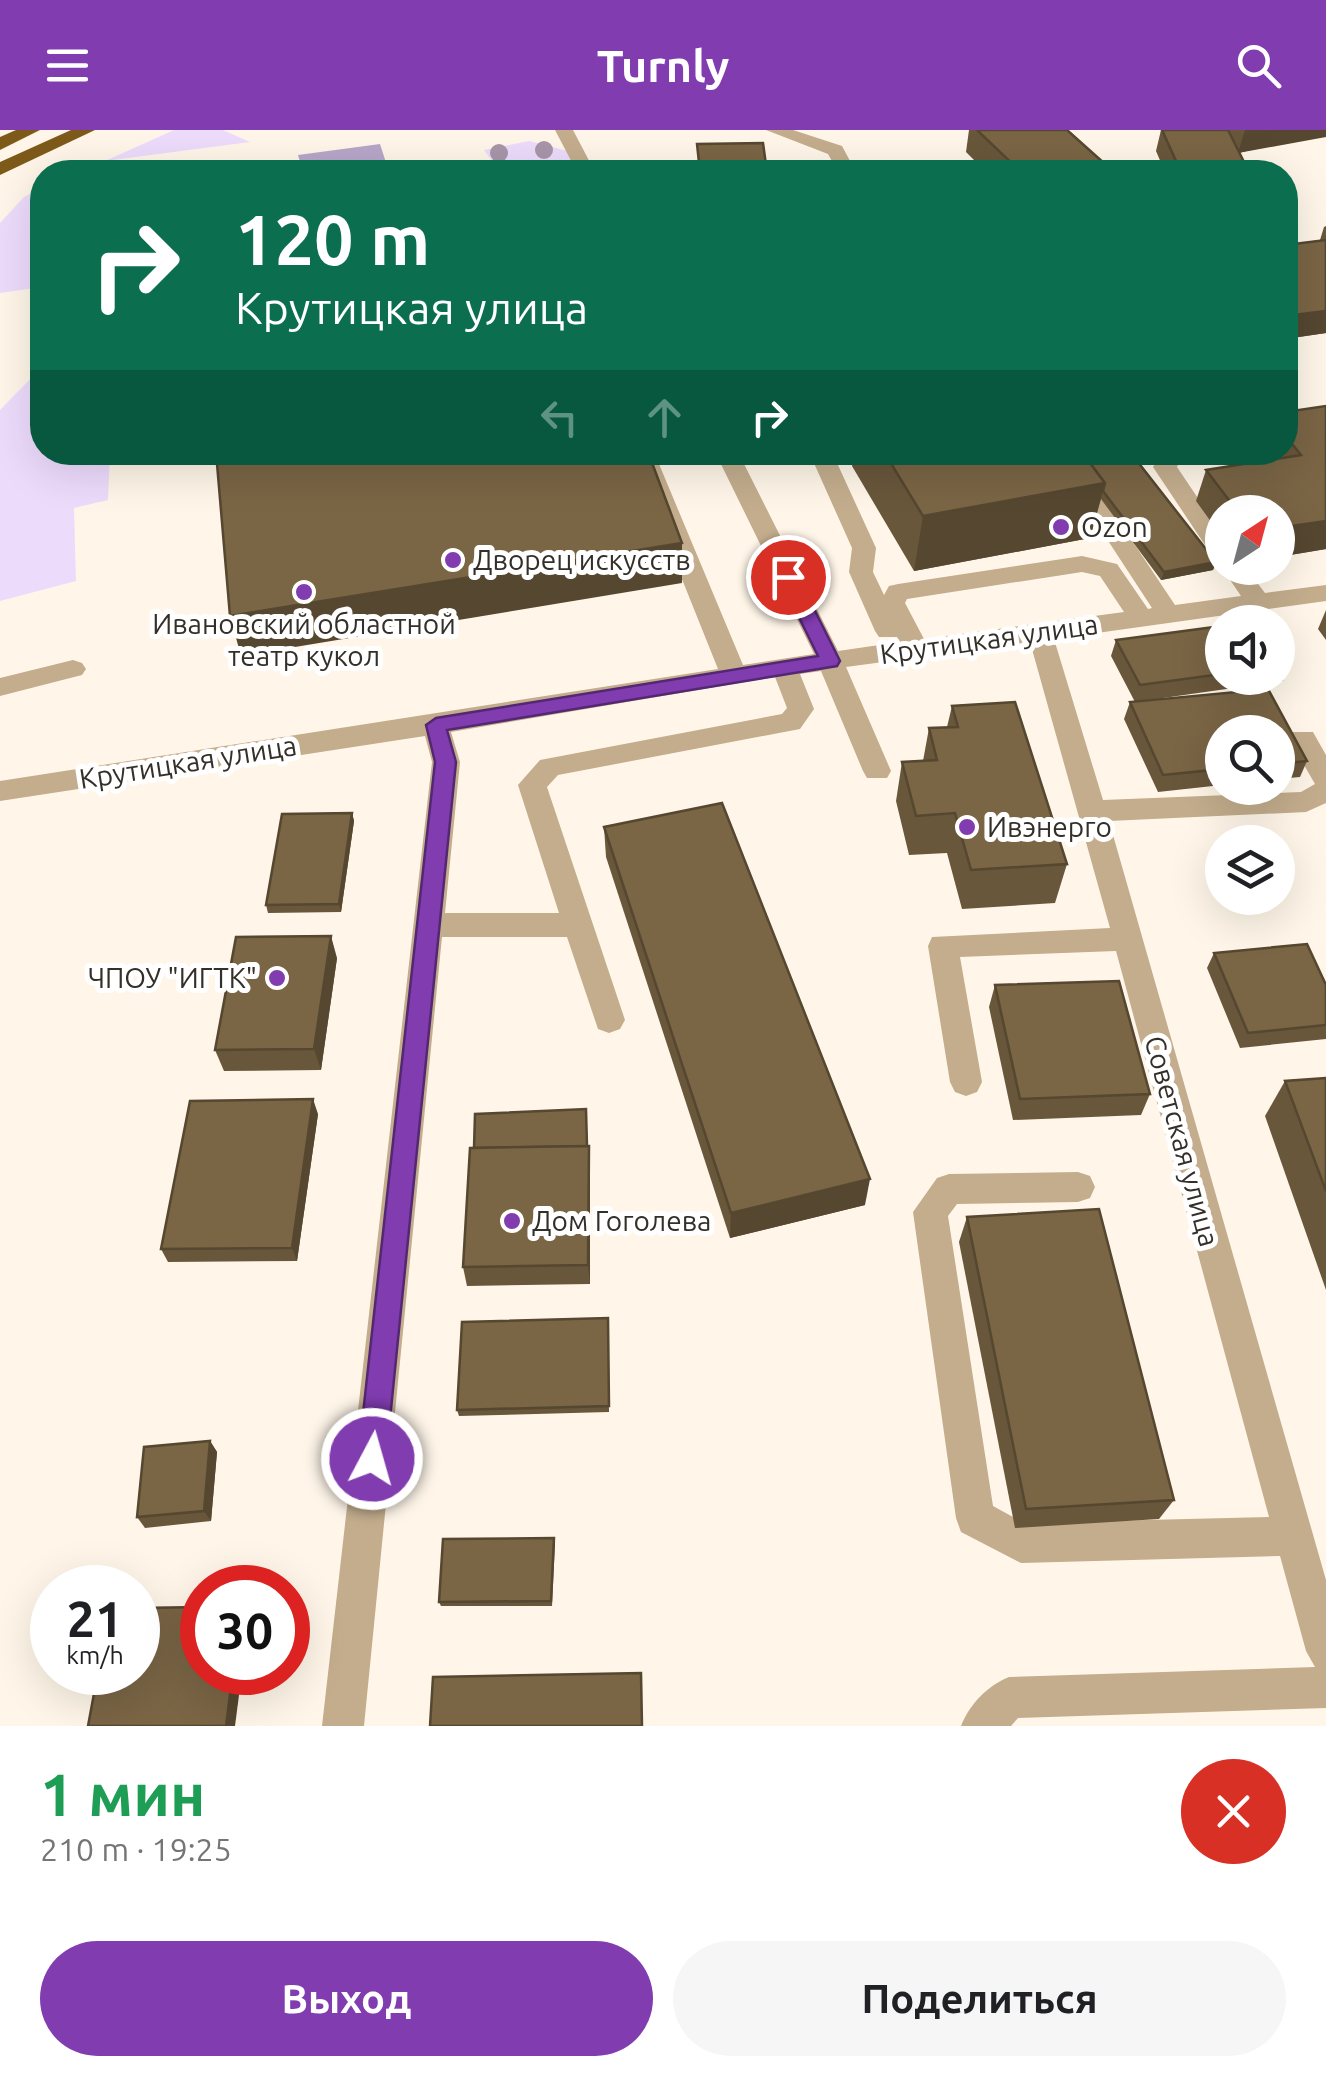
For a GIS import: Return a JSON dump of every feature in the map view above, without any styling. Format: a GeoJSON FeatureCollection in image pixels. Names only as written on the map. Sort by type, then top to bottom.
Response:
{"type":"FeatureCollection","features":[{"type":"Feature","properties":{"kind":"highway"},"geometry":{"type":"LineString","coordinates":[[0,144],[31,130]]}},
{"type":"Feature","properties":{"kind":"highway"},"geometry":{"type":"LineString","coordinates":[[0,169],[86,130]]}},
{"type":"Feature","properties":{"kind":"street"},"geometry":{"type":"LineString","coordinates":[[564,130],[580,160]]}},
{"type":"Feature","properties":{"kind":"street"},"geometry":{"type":"LineString","coordinates":[[775,130],[835,150],[840,160]]}},
{"type":"Feature","properties":{"kind":"street"},"geometry":{"type":"LineString","coordinates":[[647,465],[734,675]]}},
{"type":"Feature","properties":{"kind":"street"},"geometry":{"type":"LineString","coordinates":[[732,465],[830,661],[876,771]]}},
{"type":"Feature","properties":{"kind":"street"},"geometry":{"type":"LineString","coordinates":[[826,465],[864,548],[861,572],[907,651]]}},
{"type":"Feature","properties":{"kind":"street"},"geometry":{"type":"LineString","coordinates":[[1070,465],[1169,615]]}},
{"type":"Feature","properties":{"kind":"street"},"geometry":{"type":"LineString","coordinates":[[1167,465],[1205,526]]}},
{"type":"Feature","properties":{"kind":"street"},"geometry":{"type":"LineString","coordinates":[[907,651],[892,603],[898,592],[1082,564],[1108,570],[1141,618]]}},
{"type":"Feature","properties":{"kind":"street"},"geometry":{"type":"LineString","coordinates":[[1246,585],[1258,602]]}},
{"type":"Feature","properties":{"kind":"street","name":"Крутицкая улица"},"geometry":{"type":"LineString","coordinates":[[0,790],[436,725],[784,667],[1326,593]]}},
{"type":"Feature","properties":{"kind":"street","name":"Советская улица"},"geometry":{"type":"LineString","coordinates":[[1038,632],[1048,651],[1294,1536],[1320,1605],[1326,1651]]}},
{"type":"Feature","properties":{"kind":"street"},"geometry":{"type":"LineString","coordinates":[[609,1020],[532,785],[550,768],[790,722],[801,709],[784,667]]}},
{"type":"Feature","properties":{"kind":"street"},"geometry":{"type":"LineString","coordinates":[[0,687],[73,669]]}},
{"type":"Feature","properties":{"kind":"street"},"geometry":{"type":"LineString","coordinates":[[343,1726],[446,762],[436,725]]}},
{"type":"Feature","properties":{"kind":"street"},"geometry":{"type":"LineString","coordinates":[[1303,739],[1326,780]]}},
{"type":"Feature","properties":{"kind":"street"},"geometry":{"type":"LineString","coordinates":[[1093,811],[1306,802],[1326,790]]}},
{"type":"Feature","properties":{"kind":"street"},"geometry":{"type":"LineString","coordinates":[[430,925],[578,925]]}},
{"type":"Feature","properties":{"kind":"street"},"geometry":{"type":"LineString","coordinates":[[966,1082],[943,946],[1127,939]]}},
{"type":"Feature","properties":{"kind":"street"},"geometry":{"type":"LineString","coordinates":[[1078,1187],[950,1189],[930,1212],[975,1518],[1020,1543],[1294,1536]]}},
{"type":"Feature","properties":{"kind":"street"},"geometry":{"type":"LineString","coordinates":[[982,1726],[1009,1698],[1326,1687]]}},
{"type":"Feature","properties":{"kind":"shaded area"},"geometry":{"type":"Polygon","coordinates":[[[174,130],[223,130],[250,142],[113,160],[107,160],[174,130]]]}},
{"type":"Feature","properties":{"kind":"shaded area"},"geometry":{"type":"Polygon","coordinates":[[[529,141],[568,151],[572,160],[491,160],[484,150],[529,141]]]}},
{"type":"Feature","properties":{"kind":"shaded area"},"geometry":{"type":"Polygon","coordinates":[[[380,144],[385,160],[299,160],[298,155],[380,144]]]}},
{"type":"Feature","properties":{"kind":"shaded area"},"geometry":{"type":"Polygon","coordinates":[[[30,194],[30,289],[0,293],[0,223],[30,194]]]}},
{"type":"Feature","properties":{"kind":"shaded area"},"geometry":{"type":"Polygon","coordinates":[[[30,379],[30,465],[109,465],[108,500],[74,508],[76,581],[0,601],[0,410],[30,379]]]}},
{"type":"Feature","properties":{"kind":"building"},"geometry":{"type":"Polygon","coordinates":[[[977,130],[1067,130],[1101,160],[1008,160],[977,130]]]}},
{"type":"Feature","properties":{"kind":"building"},"geometry":{"type":"Polygon","coordinates":[[[1162,130],[1228,130],[1243,160],[1176,160],[1162,130]]]}},
{"type":"Feature","properties":{"kind":"building"},"geometry":{"type":"Polygon","coordinates":[[[763,143],[765,160],[699,160],[697,144],[763,143]]]}},
{"type":"Feature","properties":{"kind":"building"},"geometry":{"type":"Polygon","coordinates":[[[1326,240],[1326,311],[1298,314],[1298,243],[1326,240]]]}},
{"type":"Feature","properties":{"kind":"building"},"geometry":{"type":"Polygon","coordinates":[[[1326,406],[1326,521],[1295,526],[1295,495],[1225,495],[1206,470],[1238,465],[1298,465],[1298,410],[1326,406]]]}},
{"type":"Feature","properties":{"kind":"building","name":"Дворец искусств"},"geometry":{"type":"Polygon","coordinates":[[[217,465],[653,465],[682,543],[230,616],[217,465]]]}},
{"type":"Feature","properties":{"kind":"building"},"geometry":{"type":"Polygon","coordinates":[[[892,465],[1092,465],[1105,483],[923,516],[892,465]]]}},
{"type":"Feature","properties":{"kind":"building"},"geometry":{"type":"Polygon","coordinates":[[[1092,465],[1140,465],[1205,548],[1205,564],[1164,572],[1103,491],[1105,483],[1092,465]]]}},
{"type":"Feature","properties":{"kind":"building"},"geometry":{"type":"Polygon","coordinates":[[[1205,628],[1205,676],[1140,685],[1116,640],[1205,628]]]}},
{"type":"Feature","properties":{"kind":"building"},"geometry":{"type":"Polygon","coordinates":[[[1205,695],[1271,695],[1282,715],[1205,715],[1205,771],[1163,775],[1130,702],[1205,695]]]}},
{"type":"Feature","properties":{"kind":"building"},"geometry":{"type":"Polygon","coordinates":[[[1015,702],[1067,864],[971,870],[955,813],[916,816],[902,762],[937,760],[929,728],[958,727],[952,706],[1015,702]]]}},
{"type":"Feature","properties":{"kind":"building"},"geometry":{"type":"Polygon","coordinates":[[[1295,739],[1307,761],[1295,762],[1295,739]]]}},
{"type":"Feature","properties":{"kind":"building"},"geometry":{"type":"Polygon","coordinates":[[[722,803],[870,1179],[731,1213],[604,827],[722,803]]]}},
{"type":"Feature","properties":{"kind":"building"},"geometry":{"type":"Polygon","coordinates":[[[352,813],[339,904],[266,905],[282,814],[352,813]]]}},
{"type":"Feature","properties":{"kind":"building"},"geometry":{"type":"Polygon","coordinates":[[[331,936],[314,1049],[215,1050],[236,937],[331,936]]]}},
{"type":"Feature","properties":{"kind":"building"},"geometry":{"type":"Polygon","coordinates":[[[1307,944],[1326,985],[1326,1025],[1248,1033],[1214,953],[1307,944]]]}},
{"type":"Feature","properties":{"kind":"building"},"geometry":{"type":"Polygon","coordinates":[[[1119,981],[1150,1094],[1020,1099],[995,985],[1119,981]]]}},
{"type":"Feature","properties":{"kind":"building"},"geometry":{"type":"Polygon","coordinates":[[[1326,1078],[1326,1191],[1285,1081],[1326,1078]]]}},
{"type":"Feature","properties":{"kind":"building"},"geometry":{"type":"Polygon","coordinates":[[[313,1099],[292,1248],[161,1249],[190,1101],[313,1099]]]}},
{"type":"Feature","properties":{"kind":"building"},"geometry":{"type":"Polygon","coordinates":[[[586,1109],[587,1146],[474,1148],[475,1114],[586,1109]]]}},
{"type":"Feature","properties":{"kind":"building"},"geometry":{"type":"Polygon","coordinates":[[[589,1146],[588,1265],[463,1267],[470,1148],[589,1146]]]}},
{"type":"Feature","properties":{"kind":"building"},"geometry":{"type":"Polygon","coordinates":[[[1099,1209],[1174,1500],[1026,1509],[967,1217],[1099,1209]]]}},
{"type":"Feature","properties":{"kind":"building"},"geometry":{"type":"Polygon","coordinates":[[[608,1318],[609,1406],[457,1410],[462,1322],[608,1318]]]}},
{"type":"Feature","properties":{"kind":"building"},"geometry":{"type":"Polygon","coordinates":[[[210,1441],[204,1511],[137,1517],[144,1447],[210,1441]]]}},
{"type":"Feature","properties":{"kind":"building"},"geometry":{"type":"Polygon","coordinates":[[[554,1538],[551,1601],[439,1602],[443,1539],[554,1538]]]}},
{"type":"Feature","properties":{"kind":"building"},"geometry":{"type":"Polygon","coordinates":[[[180,1607],[180,1695],[230,1695],[226,1726],[88,1726],[94,1695],[160,1695],[160,1608],[180,1607]]]}},
{"type":"Feature","properties":{"kind":"building"},"geometry":{"type":"Polygon","coordinates":[[[641,1673],[642,1726],[430,1726],[433,1677],[641,1673]]]}},
{"type":"Feature","properties":{"kind":"place","name":"Ozon"},"geometry":{"type":"Point","coordinates":[1061,527]}},
{"type":"Feature","properties":{"kind":"place","name":"Дворец искусств"},"geometry":{"type":"Point","coordinates":[453,560]}},
{"type":"Feature","properties":{"kind":"place","name":"Ивановский областной театр кукол"},"geometry":{"type":"Point","coordinates":[304,592]}},
{"type":"Feature","properties":{"kind":"place","name":"Ивэнерго"},"geometry":{"type":"Point","coordinates":[967,827]}},
{"type":"Feature","properties":{"kind":"place","name":"ЧПОУ \"ИГТК\""},"geometry":{"type":"Point","coordinates":[277,978]}},
{"type":"Feature","properties":{"kind":"place","name":"Дом Гоголева"},"geometry":{"type":"Point","coordinates":[512,1221]}},
{"type":"Feature","properties":{"kind":"route"},"geometry":{"type":"LineString","coordinates":[[372,1459],[446,762],[436,725],[830,661],[788,577]]}}]}
